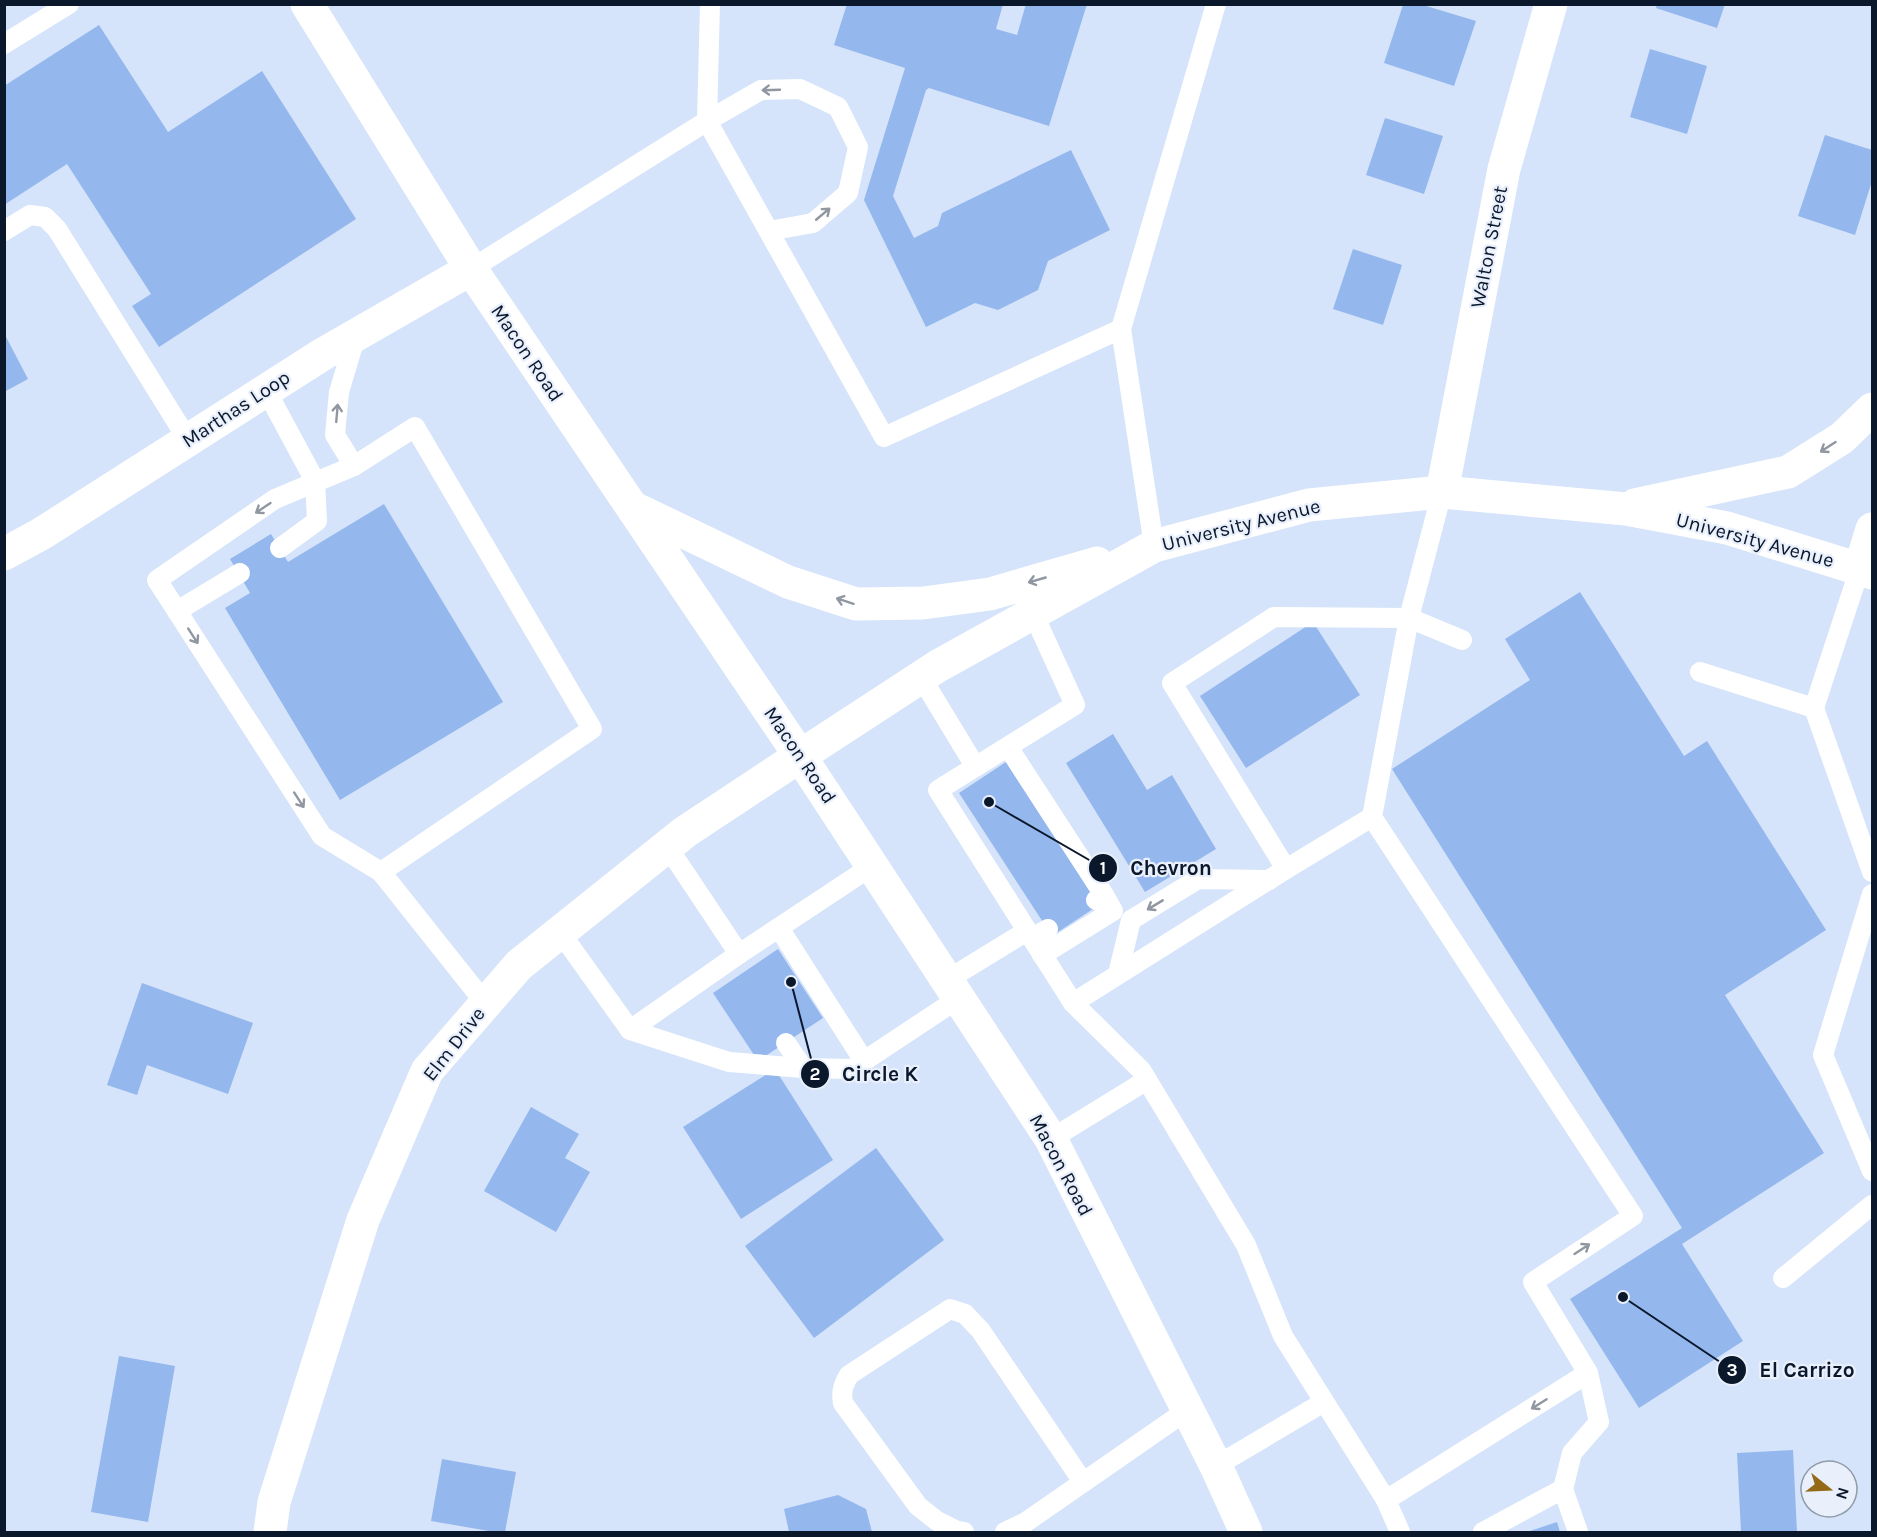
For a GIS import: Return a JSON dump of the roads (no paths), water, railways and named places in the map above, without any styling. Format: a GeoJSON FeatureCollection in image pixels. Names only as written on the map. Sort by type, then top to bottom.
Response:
{"type":"FeatureCollection","features":[{"type":"Feature","properties":{"kind":"main road","name":"Macon Road"},"geometry":{"type":"LineString","coordinates":[[308,4],[471,269],[800,756],[1051,1139],[1186,1411],[1216,1466],[1246,1533]]}},
{"type":"Feature","properties":{"kind":"main road","name":"Walton Street"},"geometry":{"type":"LineString","coordinates":[[1443,492],[1504,169],[1551,4]]}},
{"type":"Feature","properties":{"kind":"main road","name":"Marthas Loop"},"geometry":{"type":"LineString","coordinates":[[4,554],[41,534],[356,335],[471,269]]}},
{"type":"Feature","properties":{"kind":"main road"},"geometry":{"type":"LineString","coordinates":[[1626,509],[1636,504],[1788,472],[1842,438],[1872,409]]}},
{"type":"Feature","properties":{"kind":"main road","name":"University Avenue"},"geometry":{"type":"LineString","coordinates":[[800,756],[921,677],[1154,546],[1309,505],[1443,492],[1626,509],[1728,528],[1866,570]]}},
{"type":"Feature","properties":{"kind":"main road"},"geometry":{"type":"LineString","coordinates":[[632,507],[788,582],[856,604],[922,603],[990,594],[1154,546]]}},
{"type":"Feature","properties":{"kind":"main road"},"geometry":{"type":"LineString","coordinates":[[1866,570],[1872,528]]}},
{"type":"Feature","properties":{"kind":"main road","name":"Elm Drive"},"geometry":{"type":"LineString","coordinates":[[270,1533],[274,1502],[363,1220],[427,1071],[519,965],[685,832],[800,756]]}},
{"type":"Feature","properties":{"kind":"lane"},"geometry":{"type":"LineString","coordinates":[[4,44],[69,4]]}},
{"type":"Feature","properties":{"kind":"lane"},"geometry":{"type":"LineString","coordinates":[[710,4],[707,121],[884,437],[1121,329]]}},
{"type":"Feature","properties":{"kind":"lane"},"geometry":{"type":"LineString","coordinates":[[1154,546],[1121,329],[1216,4]]}},
{"type":"Feature","properties":{"kind":"lane"},"geometry":{"type":"LineString","coordinates":[[471,269],[707,121],[761,90],[800,89],[838,107],[858,147],[848,193],[813,223],[769,231]]}},
{"type":"Feature","properties":{"kind":"lane"},"geometry":{"type":"LineString","coordinates":[[4,231],[30,215],[45,218],[57,229],[188,440]]}},
{"type":"Feature","properties":{"kind":"lane"},"geometry":{"type":"LineString","coordinates":[[354,466],[335,435],[339,392],[356,335]]}},
{"type":"Feature","properties":{"kind":"lane"},"geometry":{"type":"LineString","coordinates":[[266,390],[315,482],[316,521],[280,548]]}},
{"type":"Feature","properties":{"kind":"lane"},"geometry":{"type":"LineString","coordinates":[[381,872],[591,729],[415,427],[354,466],[275,500],[157,580],[322,836],[381,872],[486,1004]]}},
{"type":"Feature","properties":{"kind":"lane"},"geometry":{"type":"LineString","coordinates":[[1443,492],[1409,618],[1372,817],[1633,1216],[1533,1282],[1588,1373],[1599,1422],[1572,1453],[1563,1489],[1578,1533]]}},
{"type":"Feature","properties":{"kind":"lane"},"geometry":{"type":"LineString","coordinates":[[1866,570],[1814,708],[1872,872]]}},
{"type":"Feature","properties":{"kind":"lane"},"geometry":{"type":"LineString","coordinates":[[177,611],[240,573]]}},
{"type":"Feature","properties":{"kind":"lane"},"geometry":{"type":"LineString","coordinates":[[1033,613],[1074,705],[938,789],[960,809],[1017,899],[1035,933],[1042,955],[1073,1003],[1141,1070],[1246,1245],[1283,1336],[1386,1500],[1400,1533]]}},
{"type":"Feature","properties":{"kind":"lane"},"geometry":{"type":"LineString","coordinates":[[1286,869],[1172,683],[1274,617],[1409,618],[1462,640]]}},
{"type":"Feature","properties":{"kind":"lane"},"geometry":{"type":"LineString","coordinates":[[1700,672],[1814,708]]}},
{"type":"Feature","properties":{"kind":"lane"},"geometry":{"type":"LineString","coordinates":[[921,677],[975,766]]}},
{"type":"Feature","properties":{"kind":"lane"},"geometry":{"type":"LineString","coordinates":[[1008,747],[1019,773],[1100,897],[1113,911],[1042,955]]}},
{"type":"Feature","properties":{"kind":"lane"},"geometry":{"type":"LineString","coordinates":[[1073,1003],[1372,817]]}},
{"type":"Feature","properties":{"kind":"lane"},"geometry":{"type":"LineString","coordinates":[[667,846],[737,963]]}},
{"type":"Feature","properties":{"kind":"lane"},"geometry":{"type":"LineString","coordinates":[[630,1030],[737,963],[779,928],[872,866]]}},
{"type":"Feature","properties":{"kind":"lane"},"geometry":{"type":"LineString","coordinates":[[1118,974],[1131,920],[1198,879],[1269,879]]}},
{"type":"Feature","properties":{"kind":"lane"},"geometry":{"type":"LineString","coordinates":[[1872,894],[1823,1055],[1872,1171]]}},
{"type":"Feature","properties":{"kind":"lane"},"geometry":{"type":"LineString","coordinates":[[779,928],[864,1061]]}},
{"type":"Feature","properties":{"kind":"lane"},"geometry":{"type":"LineString","coordinates":[[560,932],[630,1030],[729,1062],[852,1070],[953,989],[1035,933]]}},
{"type":"Feature","properties":{"kind":"lane"},"geometry":{"type":"LineString","coordinates":[[786,1043],[802,1068]]}},
{"type":"Feature","properties":{"kind":"lane"},"geometry":{"type":"LineString","coordinates":[[1051,1139],[1147,1080]]}},
{"type":"Feature","properties":{"kind":"lane"},"geometry":{"type":"LineString","coordinates":[[1784,1278],[1872,1205]]}},
{"type":"Feature","properties":{"kind":"lane"},"geometry":{"type":"LineString","coordinates":[[964,1533],[937,1521],[918,1506],[843,1402],[841,1394],[849,1375],[950,1309],[965,1314],[981,1331],[1083,1482]]}},
{"type":"Feature","properties":{"kind":"lane"},"geometry":{"type":"LineString","coordinates":[[1386,1500],[1588,1373]]}},
{"type":"Feature","properties":{"kind":"lane"},"geometry":{"type":"LineString","coordinates":[[1216,1466],[1324,1402]]}},
{"type":"Feature","properties":{"kind":"lane"},"geometry":{"type":"LineString","coordinates":[[1005,1533],[1026,1522],[1186,1411]]}},
{"type":"Feature","properties":{"kind":"lane"},"geometry":{"type":"LineString","coordinates":[[1483,1533],[1563,1489]]}},
{"type":"Feature","properties":{"kind":"place","name":"Chevron"},"geometry":{"type":"Point","coordinates":[989,802]}},
{"type":"Feature","properties":{"kind":"place","name":"Circle K"},"geometry":{"type":"Point","coordinates":[791,982]}},
{"type":"Feature","properties":{"kind":"place","name":"El Carrizo"},"geometry":{"type":"Point","coordinates":[1623,1297]}}]}
